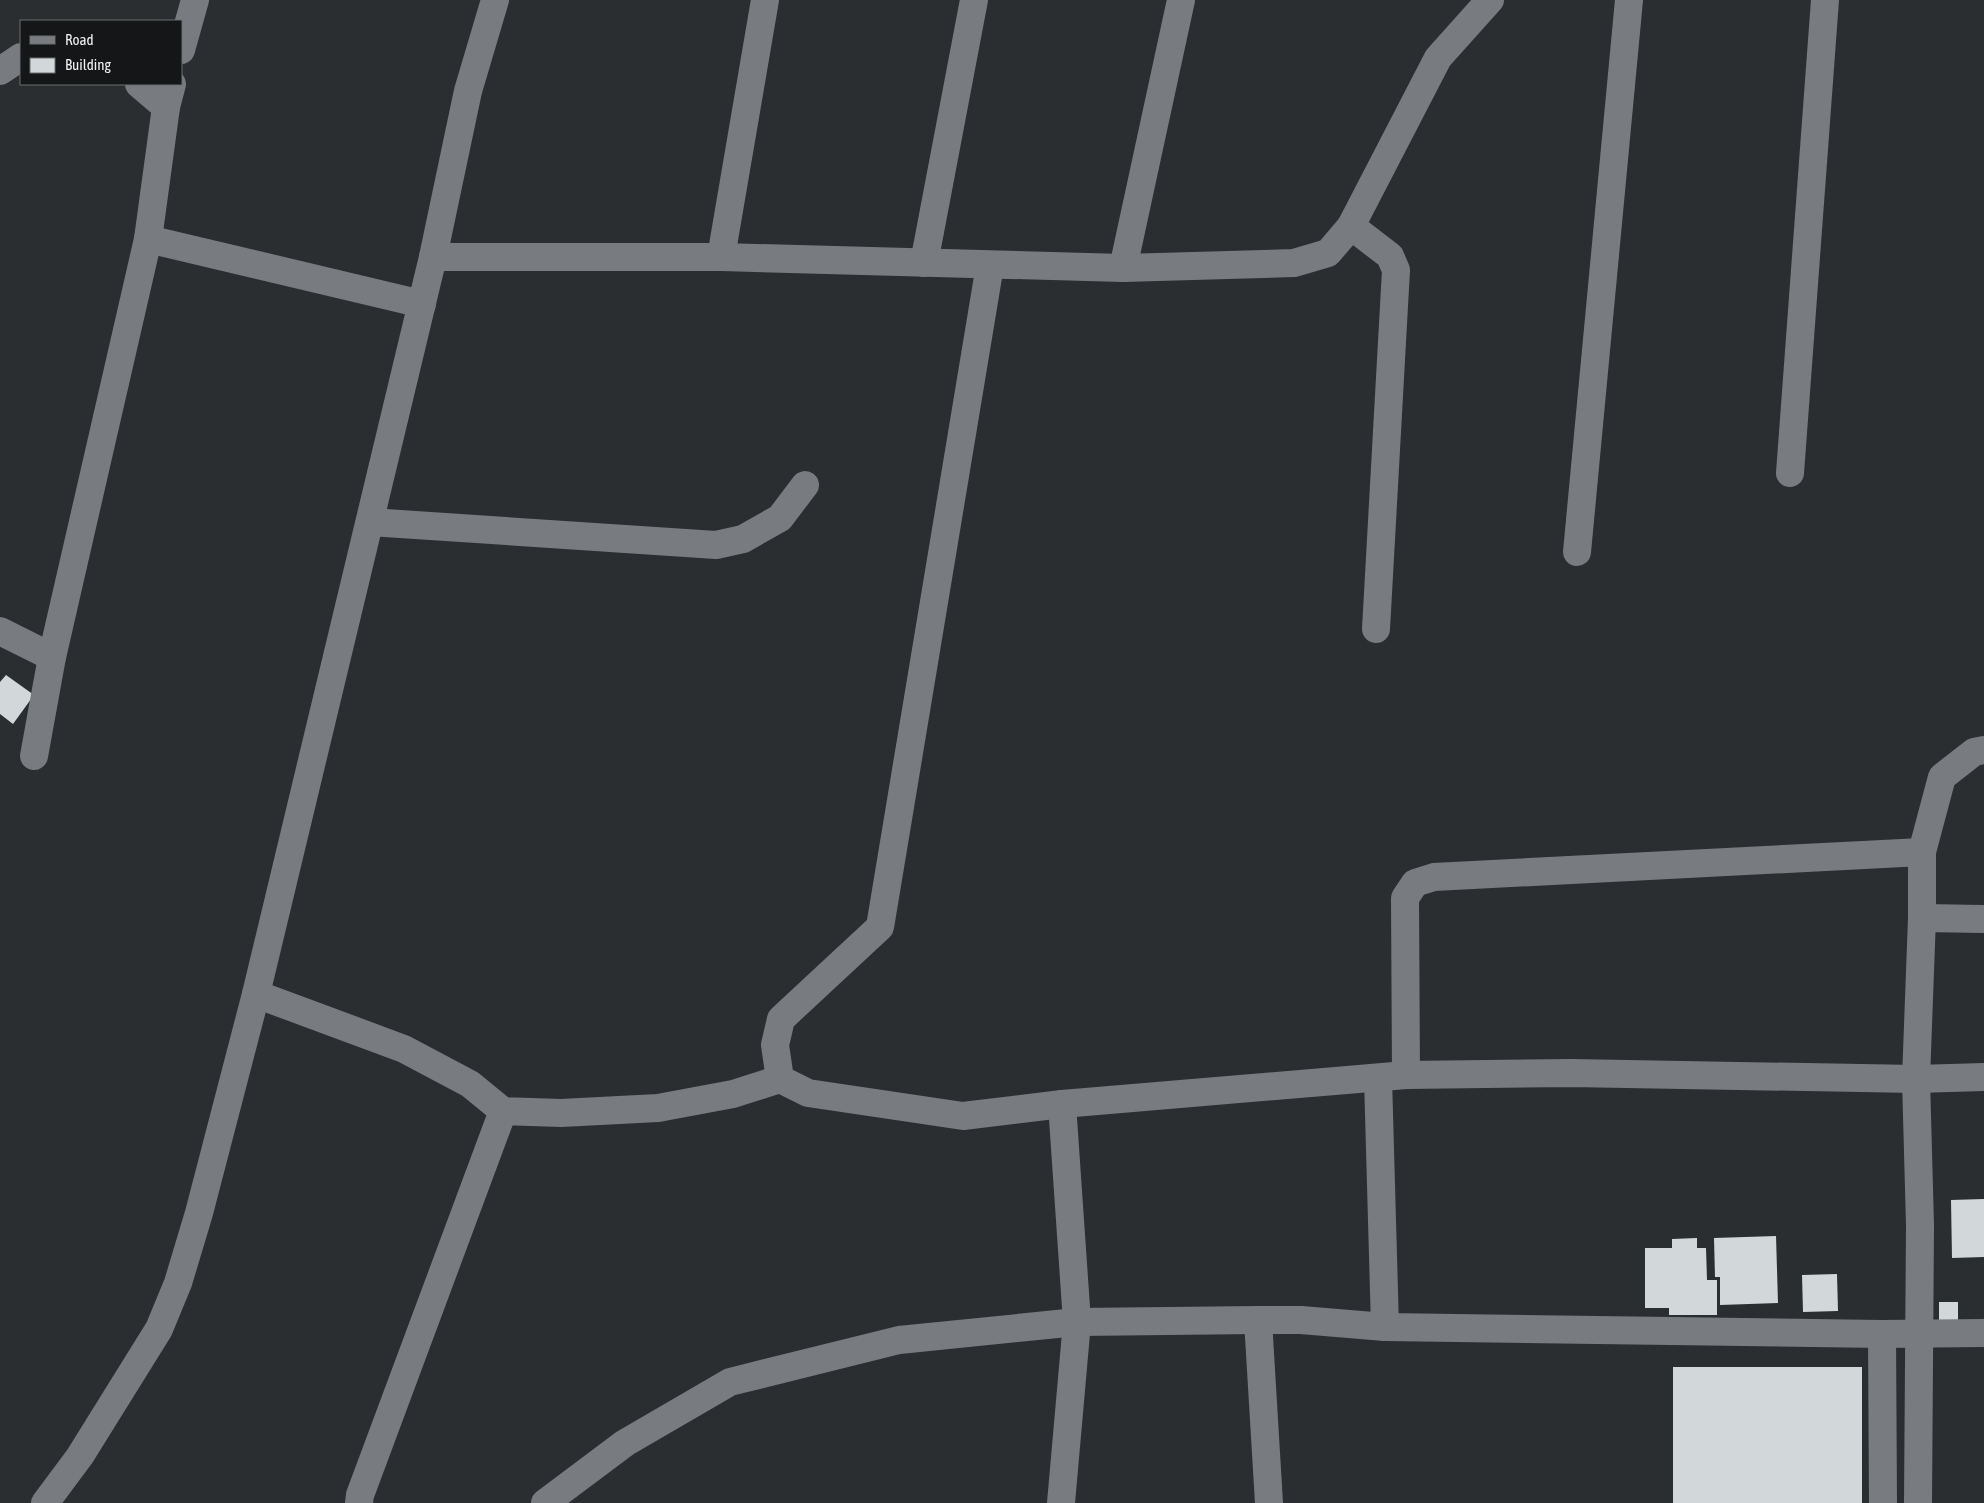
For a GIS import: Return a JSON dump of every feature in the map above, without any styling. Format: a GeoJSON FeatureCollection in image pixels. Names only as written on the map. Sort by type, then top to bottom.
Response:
{"type":"FeatureCollection","features":[{"type":"Feature","properties":{"kind":"street"},"geometry":{"type":"LineString","coordinates":[[182,46],[195,0]]}},
{"type":"Feature","properties":{"kind":"street"},"geometry":{"type":"LineString","coordinates":[[45,1503],[80,1456],[159,1329],[178,1282],[199,1213],[256,994],[370,522],[433,257],[468,92],[496,0]]}},
{"type":"Feature","properties":{"kind":"street"},"geometry":{"type":"LineString","coordinates":[[721,257],[765,0]]}},
{"type":"Feature","properties":{"kind":"street"},"geometry":{"type":"LineString","coordinates":[[924,263],[974,0]]}},
{"type":"Feature","properties":{"kind":"street"},"geometry":{"type":"LineString","coordinates":[[1123,268],[1180,0]]}},
{"type":"Feature","properties":{"kind":"street"},"geometry":{"type":"LineString","coordinates":[[433,257],[721,257],[1123,268],[1294,263],[1328,253],[1351,226],[1438,58],[1490,0]]}},
{"type":"Feature","properties":{"kind":"street"},"geometry":{"type":"LineString","coordinates":[[1577,552],[1628,0]]}},
{"type":"Feature","properties":{"kind":"street"},"geometry":{"type":"LineString","coordinates":[[1790,473],[1825,0]]}},
{"type":"Feature","properties":{"kind":"street"},"geometry":{"type":"LineString","coordinates":[[0,71],[20,58]]}},
{"type":"Feature","properties":{"kind":"street"},"geometry":{"type":"LineString","coordinates":[[34,756],[52,657],[148,239],[169,95],[142,85]]}},
{"type":"Feature","properties":{"kind":"street"},"geometry":{"type":"LineString","coordinates":[[1351,226],[1390,256],[1396,270],[1376,629]]}},
{"type":"Feature","properties":{"kind":"street"},"geometry":{"type":"LineString","coordinates":[[148,239],[422,304]]}},
{"type":"Feature","properties":{"kind":"street"},"geometry":{"type":"LineString","coordinates":[[780,1079],[775,1046],[781,1019],[880,928],[990,265]]}},
{"type":"Feature","properties":{"kind":"street"},"geometry":{"type":"LineString","coordinates":[[370,522],[716,545],[743,539],[780,518],[805,485]]}},
{"type":"Feature","properties":{"kind":"street"},"geometry":{"type":"LineString","coordinates":[[0,631],[52,657]]}},
{"type":"Feature","properties":{"kind":"street"},"geometry":{"type":"LineString","coordinates":[[1918,1503],[1920,1225],[1916,1079],[1922,918],[1922,852],[1942,777],[1974,752],[1984,750]]}},
{"type":"Feature","properties":{"kind":"street"},"geometry":{"type":"LineString","coordinates":[[1406,1075],[1405,898],[1415,882],[1434,877],[1922,852]]}},
{"type":"Feature","properties":{"kind":"street"},"geometry":{"type":"LineString","coordinates":[[1922,918],[1984,919]]}},
{"type":"Feature","properties":{"kind":"street"},"geometry":{"type":"LineString","coordinates":[[256,994],[404,1049],[470,1084],[503,1111],[561,1113],[658,1108],[733,1094],[780,1079],[808,1093],[963,1116],[1062,1104],[1406,1075],[1570,1073],[1916,1079],[1984,1077]]}},
{"type":"Feature","properties":{"kind":"street"},"geometry":{"type":"LineString","coordinates":[[1378,1078],[1385,1327]]}},
{"type":"Feature","properties":{"kind":"street"},"geometry":{"type":"LineString","coordinates":[[1061,1503],[1077,1322],[1062,1104]]}},
{"type":"Feature","properties":{"kind":"street"},"geometry":{"type":"LineString","coordinates":[[359,1503],[360,1495],[503,1111]]}},
{"type":"Feature","properties":{"kind":"street"},"geometry":{"type":"LineString","coordinates":[[1258,1320],[1269,1503]]}},
{"type":"Feature","properties":{"kind":"street"},"geometry":{"type":"LineString","coordinates":[[545,1503],[625,1443],[730,1382],[899,1340],[1077,1322],[1258,1320],[1301,1320],[1385,1327],[1882,1334],[1984,1333]]}},
{"type":"Feature","properties":{"kind":"street"},"geometry":{"type":"LineString","coordinates":[[1882,1334],[1883,1503]]}},
{"type":"Feature","properties":{"kind":"building"},"geometry":{"type":"Polygon","coordinates":[[[6,675],[34,695],[13,724],[0,714],[0,682],[6,675]]]}},
{"type":"Feature","properties":{"kind":"building"},"geometry":{"type":"Polygon","coordinates":[[[1984,1199],[1984,1257],[1952,1258],[1951,1200],[1984,1199]]]}},
{"type":"Feature","properties":{"kind":"building"},"geometry":{"type":"Polygon","coordinates":[[[1776,1236],[1778,1303],[1720,1305],[1720,1277],[1715,1277],[1714,1238],[1776,1236]]]}},
{"type":"Feature","properties":{"kind":"building"},"geometry":{"type":"Polygon","coordinates":[[[1697,1238],[1697,1248],[1706,1248],[1707,1280],[1717,1280],[1717,1315],[1669,1315],[1669,1308],[1645,1308],[1645,1248],[1672,1248],[1672,1239],[1697,1238]]]}},
{"type":"Feature","properties":{"kind":"building"},"geometry":{"type":"Polygon","coordinates":[[[1837,1274],[1838,1311],[1803,1312],[1802,1275],[1837,1274]]]}},
{"type":"Feature","properties":{"kind":"building"},"geometry":{"type":"Polygon","coordinates":[[[1939,1302],[1958,1302],[1958,1320],[1939,1320],[1939,1302]]]}},
{"type":"Feature","properties":{"kind":"building"},"geometry":{"type":"Polygon","coordinates":[[[1673,1367],[1862,1367],[1862,1503],[1673,1503],[1673,1367]]]}}]}
